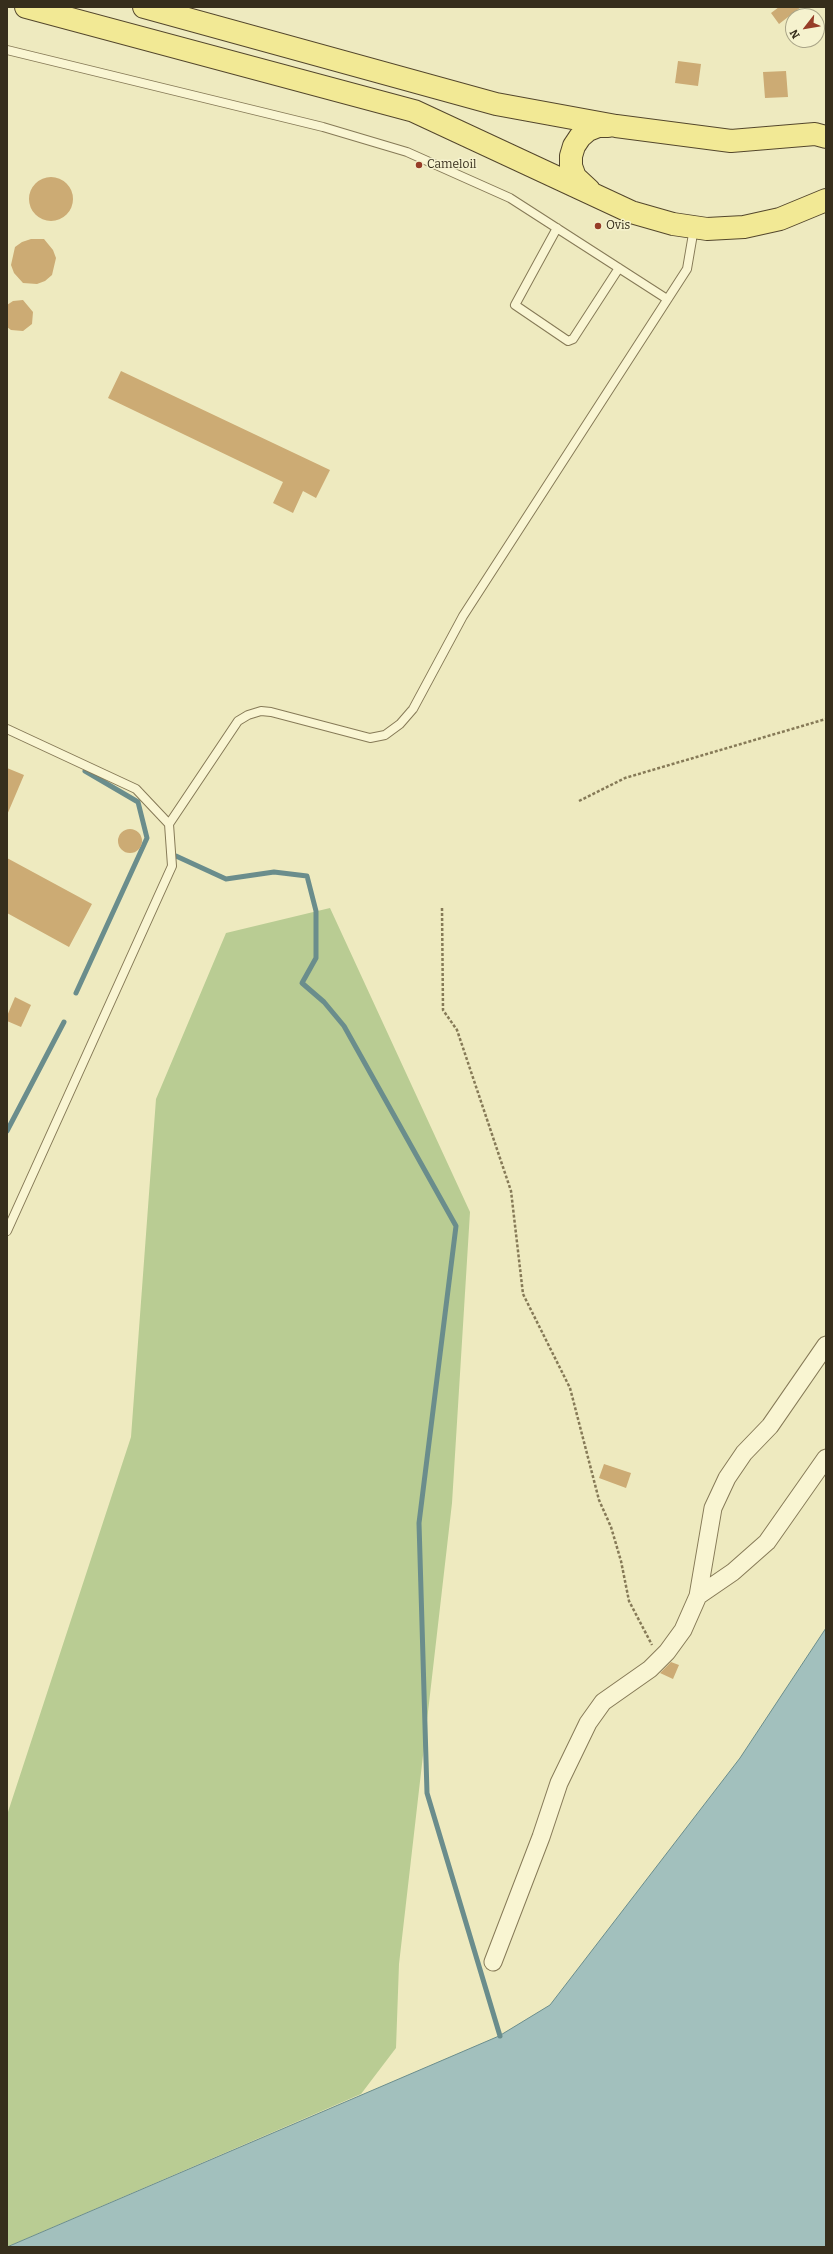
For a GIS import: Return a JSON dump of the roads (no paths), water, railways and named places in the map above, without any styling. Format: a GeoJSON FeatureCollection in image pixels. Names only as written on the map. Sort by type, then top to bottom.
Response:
{"type":"FeatureCollection","features":[{"type":"Feature","properties":{"kind":"main road"},"geometry":{"type":"LineString","coordinates":[[26,7],[414,111],[631,212],[673,224],[707,229],[744,227],[780,219],[826,201]]}},
{"type":"Feature","properties":{"kind":"main road"},"geometry":{"type":"LineString","coordinates":[[144,7],[496,104],[616,126],[731,141],[823,133]]}},
{"type":"Feature","properties":{"kind":"main road"},"geometry":{"type":"LineString","coordinates":[[596,196],[582,185],[575,176],[571,156],[580,136],[588,130],[598,126],[616,126]]}},
{"type":"Feature","properties":{"kind":"street"},"geometry":{"type":"LineString","coordinates":[[493,1962],[541,1837],[559,1783],[588,1723],[603,1702],[650,1670],[683,1630],[698,1596],[713,1508],[727,1478],[744,1453],[770,1426],[826,1345]]}},
{"type":"Feature","properties":{"kind":"street"},"geometry":{"type":"LineString","coordinates":[[698,1596],[733,1572],[767,1542],[826,1458]]}},
{"type":"Feature","properties":{"kind":"lane"},"geometry":{"type":"LineString","coordinates":[[7,50],[323,127],[407,152],[510,198],[667,299]]}},
{"type":"Feature","properties":{"kind":"lane"},"geometry":{"type":"LineString","coordinates":[[7,1231],[172,866],[169,824],[238,721],[248,715],[261,711],[272,712],[370,738],[385,735],[400,724],[413,709],[462,616],[687,269],[694,227]]}},
{"type":"Feature","properties":{"kind":"lane"},"geometry":{"type":"LineString","coordinates":[[557,228],[515,305],[568,341],[573,339],[619,268]]}},
{"type":"Feature","properties":{"kind":"lane"},"geometry":{"type":"LineString","coordinates":[[7,729],[136,789],[169,824]]}},
{"type":"Feature","properties":{"kind":"water"},"geometry":{"type":"Polygon","coordinates":[[[826,1628],[826,2247],[7,2247],[499,2036],[550,2005],[740,1758],[826,1628]]]}},
{"type":"Feature","properties":{"kind":"waterway"},"geometry":{"type":"LineString","coordinates":[[76,993],[147,838],[138,802],[85,771]]}},
{"type":"Feature","properties":{"kind":"waterway"},"geometry":{"type":"LineString","coordinates":[[176,856],[226,879],[274,872],[307,876],[316,911],[316,958],[302,983],[324,1002],[344,1026],[456,1226],[419,1523],[427,1793],[500,2036]]}},
{"type":"Feature","properties":{"kind":"waterway"},"geometry":{"type":"LineString","coordinates":[[7,1131],[64,1022]]}},
{"type":"Feature","properties":{"kind":"place","name":"Cameloil"},"geometry":{"type":"Point","coordinates":[419,165]}},
{"type":"Feature","properties":{"kind":"place","name":"Ovis"},"geometry":{"type":"Point","coordinates":[598,226]}}]}
